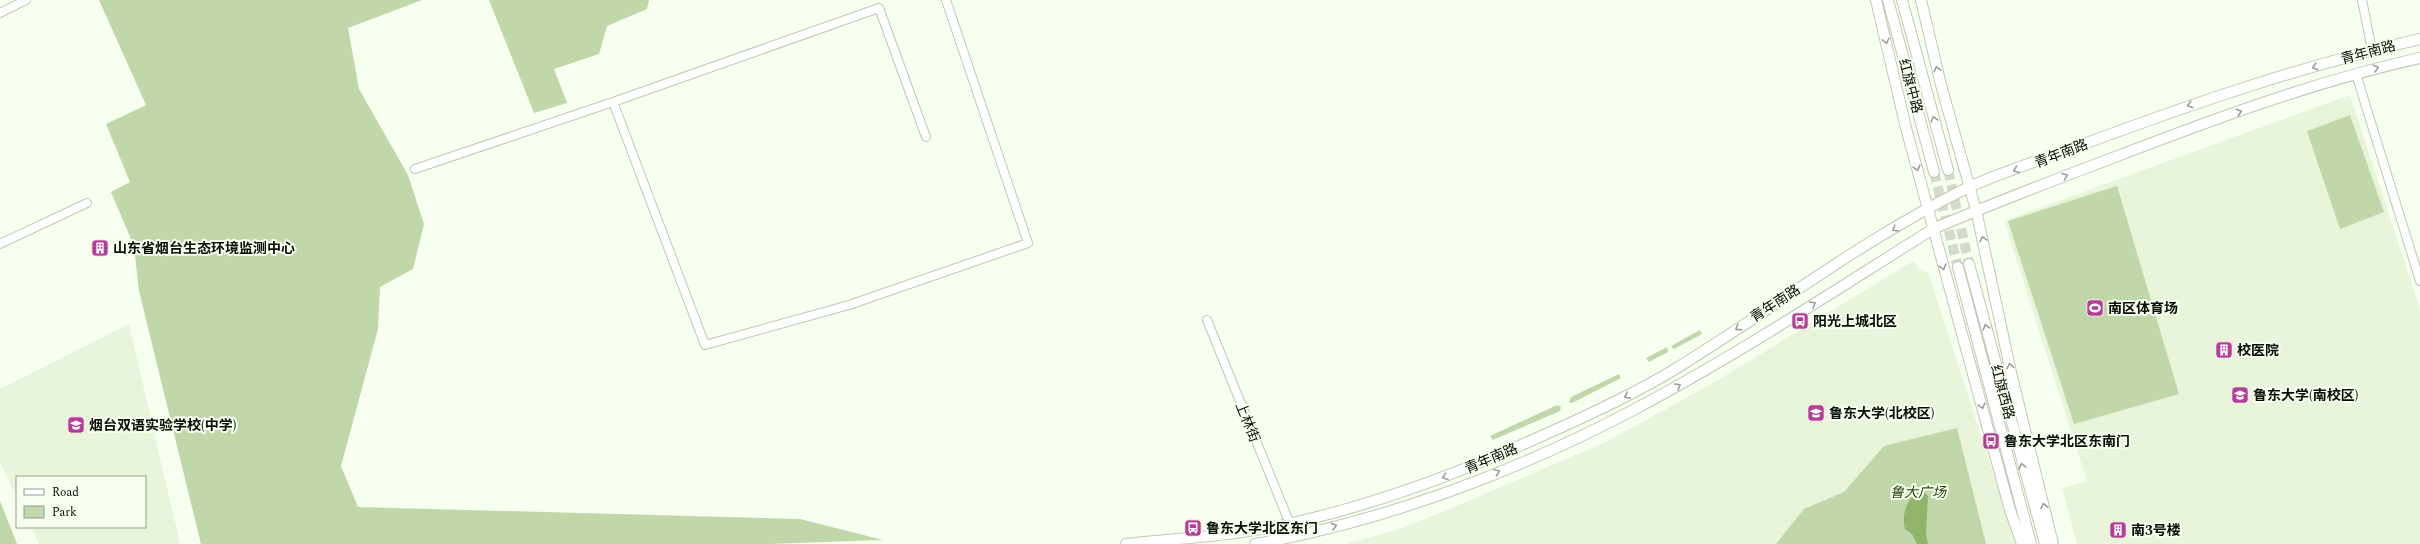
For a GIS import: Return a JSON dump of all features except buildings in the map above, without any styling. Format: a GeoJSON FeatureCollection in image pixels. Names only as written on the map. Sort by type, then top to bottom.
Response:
{"type":"FeatureCollection","features":[{"type":"Feature","properties":{"kind":"main road","name":"红旗中路"},"geometry":{"type":"LineString","coordinates":[[1888,0],[1934,172]]}},
{"type":"Feature","properties":{"kind":"main road","name":"红旗中路"},"geometry":{"type":"LineString","coordinates":[[1902,0],[1948,170]]}},
{"type":"Feature","properties":{"kind":"main road"},"geometry":{"type":"LineString","coordinates":[[1921,0],[1941,85],[1976,210],[2012,377],[2053,544]]}},
{"type":"Feature","properties":{"kind":"main road"},"geometry":{"type":"LineString","coordinates":[[1877,1],[1906,128],[1929,209],[1933,230],[2010,510],[2022,544]]}},
{"type":"Feature","properties":{"kind":"main road","name":"青年南路"},"geometry":{"type":"LineString","coordinates":[[1126,544],[1233,533],[1290,524],[1374,501],[1445,478],[1586,416],[1671,372],[1787,295],[1929,209],[1970,187],[2188,105],[2372,50],[2420,40]]}},
{"type":"Feature","properties":{"kind":"main road","name":"青年南路"},"geometry":{"type":"LineString","coordinates":[[1255,544],[1304,534],[1449,491],[1586,434],[1677,386],[1933,230],[1976,210],[2194,127],[2356,74],[2420,58]]}},
{"type":"Feature","properties":{"kind":"main road","name":"红旗西路"},"geometry":{"type":"LineString","coordinates":[[1969,264],[2045,544]]}},
{"type":"Feature","properties":{"kind":"main road","name":"红旗西路"},"geometry":{"type":"LineString","coordinates":[[1958,267],[2031,544]]}},
{"type":"Feature","properties":{"kind":"street"},"geometry":{"type":"LineString","coordinates":[[0,13],[26,0]]}},
{"type":"Feature","properties":{"kind":"street"},"geometry":{"type":"LineString","coordinates":[[613,102],[705,345],[848,305],[1028,243],[946,0]]}},
{"type":"Feature","properties":{"kind":"street"},"geometry":{"type":"LineString","coordinates":[[2362,0],[2372,50]]}},
{"type":"Feature","properties":{"kind":"street"},"geometry":{"type":"LineString","coordinates":[[415,169],[613,102],[879,8],[926,137]]}},
{"type":"Feature","properties":{"kind":"street"},"geometry":{"type":"LineString","coordinates":[[2356,74],[2420,281]]}},
{"type":"Feature","properties":{"kind":"street"},"geometry":{"type":"LineString","coordinates":[[0,244],[88,203]]}},
{"type":"Feature","properties":{"kind":"street","name":"上林街"},"geometry":{"type":"LineString","coordinates":[[1207,320],[1290,524]]}},
{"type":"Feature","properties":{"kind":"shaded area","name":"鲁东大学(南校区)"},"geometry":{"type":"Polygon","coordinates":[[[2350,95],[2420,309],[2420,544],[2077,544],[2062,488],[2087,481],[2004,221],[2350,95]]]}},
{"type":"Feature","properties":{"kind":"shaded area","name":"鲁东大学(北校区)"},"geometry":{"type":"Polygon","coordinates":[[[1913,261],[1922,271],[1928,272],[2016,544],[1346,544],[1397,530],[1604,443],[1713,383],[1913,261]]]}},
{"type":"Feature","properties":{"kind":"shaded area","name":"烟台双语实验学校(中学)"},"geometry":{"type":"Polygon","coordinates":[[[129,324],[180,544],[39,544],[31,528],[146,528],[146,476],[16,476],[16,496],[0,462],[0,389],[129,324]]]}},
{"type":"Feature","properties":{"kind":"shaded area"},"geometry":{"type":"Polygon","coordinates":[[[1923,491],[1928,496],[1926,535],[1928,544],[1917,544],[1912,534],[1905,529],[1904,518],[1906,506],[1909,501],[1917,493],[1923,491]]]}},
{"type":"Feature","properties":{"kind":"green space"},"geometry":{"type":"Polygon","coordinates":[[[99,0],[422,0],[348,28],[359,89],[408,175],[424,224],[413,269],[380,287],[378,329],[341,466],[358,507],[800,519],[883,540],[769,544],[201,544],[139,291],[134,246],[111,192],[130,182],[106,124],[146,105],[99,0]]]}},
{"type":"Feature","properties":{"kind":"green space"},"geometry":{"type":"Polygon","coordinates":[[[489,0],[649,0],[647,9],[607,26],[599,54],[554,69],[567,103],[534,113],[489,0]]]}},
{"type":"Feature","properties":{"kind":"green space"},"geometry":{"type":"Polygon","coordinates":[[[2350,115],[2384,212],[2340,229],[2307,131],[2350,115]]]}},
{"type":"Feature","properties":{"kind":"green space","name":"南区体育场"},"geometry":{"type":"Polygon","coordinates":[[[2117,186],[2179,394],[2074,424],[2008,221],[2117,186]]]}},
{"type":"Feature","properties":{"kind":"green space"},"geometry":{"type":"Polygon","coordinates":[[[1700,330],[1702,334],[1674,349],[1671,346],[1700,330]]]}},
{"type":"Feature","properties":{"kind":"green space"},"geometry":{"type":"Polygon","coordinates":[[[1667,347],[1668,352],[1649,362],[1646,358],[1667,347]]]}},
{"type":"Feature","properties":{"kind":"green space"},"geometry":{"type":"Polygon","coordinates":[[[1619,374],[1621,378],[1572,403],[1569,402],[1571,397],[1619,374]]]}},
{"type":"Feature","properties":{"kind":"green space"},"geometry":{"type":"Polygon","coordinates":[[[1557,405],[1561,407],[1560,411],[1493,440],[1490,436],[1557,405]]]}},
{"type":"Feature","properties":{"kind":"green space","name":"鲁大广场"},"geometry":{"type":"Polygon","coordinates":[[[1957,428],[1986,544],[1776,544],[1804,509],[1844,492],[1884,446],[1957,428]]]}},
{"type":"Feature","properties":{"kind":"green space"},"geometry":{"type":"Polygon","coordinates":[[[0,501],[17,544],[0,544],[0,501]]]}},
{"type":"Feature","properties":{"kind":"tunnel"},"geometry":{"type":"LineString","coordinates":[[1948,170],[1969,264]]}},
{"type":"Feature","properties":{"kind":"tunnel"},"geometry":{"type":"LineString","coordinates":[[1934,172],[1958,267]]}},
{"type":"Feature","properties":{"kind":"place","name":"山东省烟台生态环境监测中心"},"geometry":{"type":"Point","coordinates":[100,248]}},
{"type":"Feature","properties":{"kind":"place","name":"南区体育场"},"geometry":{"type":"Point","coordinates":[2095,308]}},
{"type":"Feature","properties":{"kind":"place","name":"阳光上城北区"},"geometry":{"type":"Point","coordinates":[1800,321]}},
{"type":"Feature","properties":{"kind":"place","name":"校医院"},"geometry":{"type":"Point","coordinates":[2224,350]}},
{"type":"Feature","properties":{"kind":"place","name":"鲁东大学(南校区)"},"geometry":{"type":"Point","coordinates":[2240,395]}},
{"type":"Feature","properties":{"kind":"place","name":"鲁东大学(北校区)"},"geometry":{"type":"Point","coordinates":[1816,413]}},
{"type":"Feature","properties":{"kind":"place","name":"烟台双语实验学校(中学)"},"geometry":{"type":"Point","coordinates":[76,425]}},
{"type":"Feature","properties":{"kind":"place","name":"鲁东大学北区东南门"},"geometry":{"type":"Point","coordinates":[1991,441]}},
{"type":"Feature","properties":{"kind":"place","name":"鲁东大学北区东门"},"geometry":{"type":"Point","coordinates":[1193,528]}},
{"type":"Feature","properties":{"kind":"place","name":"南3号楼"},"geometry":{"type":"Point","coordinates":[2118,530]}}]}
